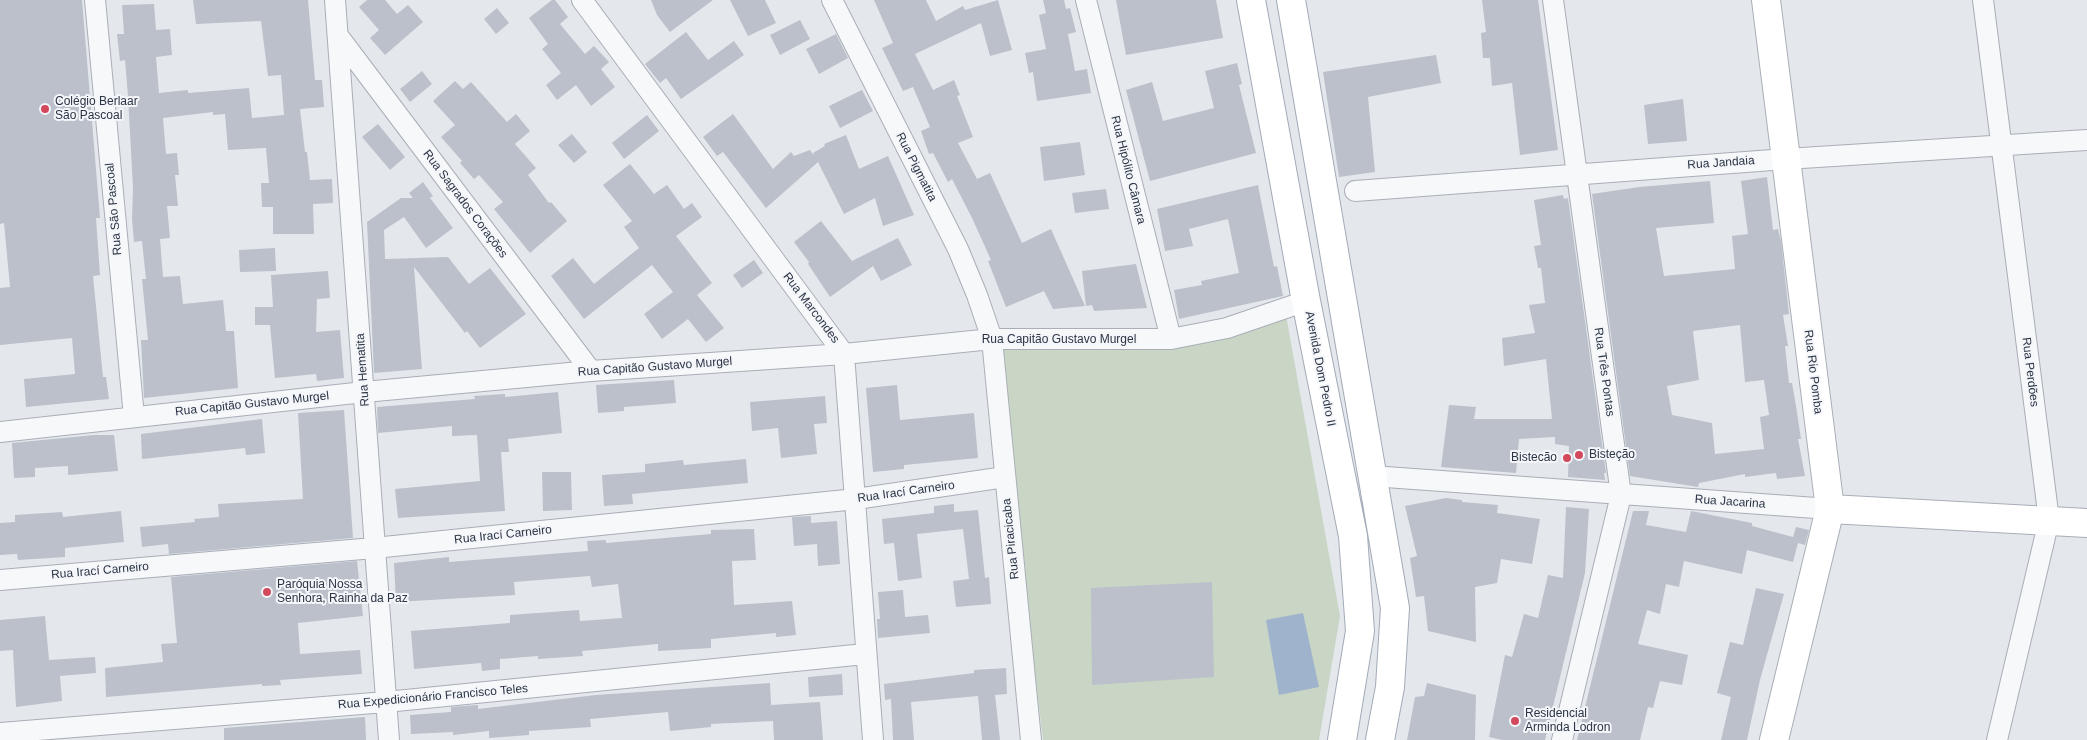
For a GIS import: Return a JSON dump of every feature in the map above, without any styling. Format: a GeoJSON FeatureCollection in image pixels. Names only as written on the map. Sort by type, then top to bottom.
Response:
{"type":"FeatureCollection","features":[{"type":"Feature","properties":{"kind":"main road","name":"Avenida Dom Pedro II"},"geometry":{"type":"LineString","coordinates":[[1251,0],[1306,301],[1353,536],[1360,631],[1342,740]]}},
{"type":"Feature","properties":{"kind":"main road"},"geometry":{"type":"LineString","coordinates":[[1290,0],[1395,608],[1390,687],[1380,740]]}},
{"type":"Feature","properties":{"kind":"main road","name":"Rua Rio Pomba"},"geometry":{"type":"LineString","coordinates":[[1766,0],[1830,509],[1774,740]]}},
{"type":"Feature","properties":{"kind":"main road","name":"Rua Jacarina"},"geometry":{"type":"LineString","coordinates":[[1830,509],[2087,523]]}},
{"type":"Feature","properties":{"kind":"street","name":"Rua São Pascoal"},"geometry":{"type":"LineString","coordinates":[[95,0],[134,417]]}},
{"type":"Feature","properties":{"kind":"street","name":"Rua Hematita"},"geometry":{"type":"LineString","coordinates":[[335,0],[389,740]]}},
{"type":"Feature","properties":{"kind":"street","name":"Rua Marcondes"},"geometry":{"type":"LineString","coordinates":[[582,0],[844,354],[856,499],[865,654],[873,740]]}},
{"type":"Feature","properties":{"kind":"street","name":"Rua Pigmatita"},"geometry":{"type":"LineString","coordinates":[[832,0],[958,249],[977,294],[992,339]]}},
{"type":"Feature","properties":{"kind":"street","name":"Rua Hipólito Câmara"},"geometry":{"type":"LineString","coordinates":[[1086,0],[1171,339]]}},
{"type":"Feature","properties":{"kind":"street","name":"Rua Três Pontas"},"geometry":{"type":"LineString","coordinates":[[1553,0],[1621,495],[1562,740]]}},
{"type":"Feature","properties":{"kind":"street","name":"Rua Perdões"},"geometry":{"type":"LineString","coordinates":[[1983,0],[2049,520],[1997,740]]}},
{"type":"Feature","properties":{"kind":"street","name":"Rua Sagrados Corações"},"geometry":{"type":"LineString","coordinates":[[339,36],[591,371]]}},
{"type":"Feature","properties":{"kind":"street","name":"Rua Jandaia"},"geometry":{"type":"LineString","coordinates":[[1354,191],[1576,173],[2087,140]]}},
{"type":"Feature","properties":{"kind":"street","name":"Rua Capitão Gustavo Murgel"},"geometry":{"type":"LineString","coordinates":[[0,432],[364,392],[591,371],[844,354],[992,339],[1171,339],[1227,328],[1306,301]]}},
{"type":"Feature","properties":{"kind":"street","name":"Rua Piracicaba"},"geometry":{"type":"LineString","coordinates":[[992,339],[1031,740]]}},
{"type":"Feature","properties":{"kind":"street","name":"Rua Jacarina"},"geometry":{"type":"LineString","coordinates":[[1372,476],[1830,509]]}},
{"type":"Feature","properties":{"kind":"street","name":"Rua Irací Carneiro"},"geometry":{"type":"LineString","coordinates":[[0,580],[374,548],[856,499],[1005,478]]}},
{"type":"Feature","properties":{"kind":"street","name":"Rua Expedicionário Francisco Teles"},"geometry":{"type":"LineString","coordinates":[[0,733],[386,702],[865,654]]}},
{"type":"Feature","properties":{"kind":"green space"},"geometry":{"type":"Polygon","coordinates":[[[1286,315],[1340,616],[1319,740],[1043,740],[995,341],[1182,345],[1286,315]]]}},
{"type":"Feature","properties":{"kind":"water"},"geometry":{"type":"Polygon","coordinates":[[[1303,613],[1319,687],[1279,695],[1266,620],[1303,613]]]}},
{"type":"Feature","properties":{"kind":"building"},"geometry":{"type":"Polygon","coordinates":[[[0,0],[82,0],[100,218],[96,218],[100,275],[93,276],[103,377],[106,377],[109,399],[26,407],[24,379],[75,374],[72,338],[0,345],[0,288],[10,287],[4,223],[0,224],[0,0]]]}},
{"type":"Feature","properties":{"kind":"building"},"geometry":{"type":"Polygon","coordinates":[[[193,0],[308,0],[315,80],[322,80],[324,107],[300,109],[305,152],[307,152],[310,180],[332,179],[333,203],[313,204],[314,234],[273,234],[273,207],[262,207],[261,183],[269,183],[266,148],[228,150],[225,114],[213,115],[213,112],[163,118],[166,154],[177,153],[179,175],[175,175],[178,206],[167,206],[170,238],[160,239],[163,277],[180,276],[183,304],[223,300],[226,331],[234,331],[238,388],[144,398],[141,340],[148,340],[142,279],[146,279],[142,241],[134,242],[128,96],[125,60],[120,61],[117,34],[124,34],[122,5],[154,4],[156,30],[170,29],[172,55],[156,57],[159,93],[188,90],[188,93],[249,88],[252,118],[284,115],[281,75],[268,76],[261,21],[196,24],[193,0]]]}},
{"type":"Feature","properties":{"kind":"building"},"geometry":{"type":"Polygon","coordinates":[[[367,0],[385,0],[397,14],[408,5],[423,22],[385,55],[370,38],[379,30],[359,7],[367,0]]]}},
{"type":"Feature","properties":{"kind":"building"},"geometry":{"type":"Polygon","coordinates":[[[552,0],[555,0],[568,17],[560,24],[585,54],[594,46],[609,62],[601,69],[615,87],[591,106],[576,85],[557,100],[546,85],[561,73],[542,49],[548,44],[529,18],[552,0]]]}},
{"type":"Feature","properties":{"kind":"building"},"geometry":{"type":"Polygon","coordinates":[[[651,0],[713,0],[670,32],[657,15],[651,0]]]}},
{"type":"Feature","properties":{"kind":"building"},"geometry":{"type":"Polygon","coordinates":[[[730,0],[765,0],[776,23],[748,36],[730,0]]]}},
{"type":"Feature","properties":{"kind":"building"},"geometry":{"type":"Polygon","coordinates":[[[874,0],[926,0],[936,21],[963,6],[965,10],[998,0],[1012,50],[990,56],[981,23],[915,54],[933,90],[954,80],[960,95],[957,96],[973,137],[958,143],[977,179],[990,173],[1022,243],[1051,229],[1085,306],[1053,309],[1044,291],[1006,307],[988,261],[991,260],[972,218],[952,179],[948,182],[933,153],[929,154],[921,131],[930,127],[913,87],[903,91],[882,48],[893,43],[874,0]]]}},
{"type":"Feature","properties":{"kind":"building"},"geometry":{"type":"Polygon","coordinates":[[[1043,0],[1064,0],[1066,9],[1070,8],[1076,32],[1068,34],[1075,71],[1087,69],[1091,93],[1037,101],[1033,72],[1029,73],[1025,53],[1046,49],[1039,15],[1046,13],[1043,0]]]}},
{"type":"Feature","properties":{"kind":"building"},"geometry":{"type":"Polygon","coordinates":[[[1116,0],[1216,0],[1223,38],[1126,55],[1116,0]]]}},
{"type":"Feature","properties":{"kind":"building"},"geometry":{"type":"Polygon","coordinates":[[[1482,0],[1538,0],[1558,150],[1520,155],[1512,83],[1492,86],[1490,58],[1483,58],[1481,33],[1486,32],[1482,0]]]}},
{"type":"Feature","properties":{"kind":"building"},"geometry":{"type":"Polygon","coordinates":[[[497,8],[509,23],[496,34],[484,19],[497,8]]]}},
{"type":"Feature","properties":{"kind":"building"},"geometry":{"type":"Polygon","coordinates":[[[800,20],[810,39],[780,55],[770,35],[800,20]]]}},
{"type":"Feature","properties":{"kind":"building"},"geometry":{"type":"Polygon","coordinates":[[[686,32],[708,60],[734,41],[744,55],[681,99],[666,78],[660,83],[645,64],[686,32]]]}},
{"type":"Feature","properties":{"kind":"building"},"geometry":{"type":"Polygon","coordinates":[[[836,34],[848,58],[819,74],[806,49],[836,34]]]}},
{"type":"Feature","properties":{"kind":"building"},"geometry":{"type":"Polygon","coordinates":[[[1436,55],[1441,83],[1368,97],[1375,172],[1339,177],[1323,72],[1436,55]]]}},
{"type":"Feature","properties":{"kind":"building"},"geometry":{"type":"Polygon","coordinates":[[[1237,63],[1242,84],[1239,85],[1256,153],[1150,181],[1126,90],[1152,82],[1163,121],[1214,108],[1205,71],[1237,63]]]}},
{"type":"Feature","properties":{"kind":"building"},"geometry":{"type":"Polygon","coordinates":[[[422,71],[432,84],[410,102],[400,89],[422,71]]]}},
{"type":"Feature","properties":{"kind":"building"},"geometry":{"type":"Polygon","coordinates":[[[455,81],[463,89],[471,82],[507,122],[516,114],[530,131],[515,144],[536,168],[528,175],[549,203],[551,202],[567,221],[530,253],[494,209],[503,202],[479,175],[474,179],[460,163],[462,161],[441,137],[455,125],[433,101],[455,81]]]}},
{"type":"Feature","properties":{"kind":"building"},"geometry":{"type":"Polygon","coordinates":[[[862,90],[873,111],[840,128],[829,106],[862,90]]]}},
{"type":"Feature","properties":{"kind":"building"},"geometry":{"type":"Polygon","coordinates":[[[1683,99],[1687,141],[1648,144],[1644,105],[1683,99]]]}},
{"type":"Feature","properties":{"kind":"building"},"geometry":{"type":"Polygon","coordinates":[[[733,114],[773,169],[791,152],[794,156],[810,150],[814,156],[813,153],[825,146],[824,144],[846,135],[859,169],[888,156],[914,215],[883,226],[875,198],[844,214],[818,162],[766,208],[723,152],[717,156],[703,137],[733,114]]]}},
{"type":"Feature","properties":{"kind":"building"},"geometry":{"type":"Polygon","coordinates":[[[647,115],[659,131],[624,159],[612,143],[647,115]]]}},
{"type":"Feature","properties":{"kind":"building"},"geometry":{"type":"Polygon","coordinates":[[[378,124],[405,157],[390,170],[362,137],[378,124]]]}},
{"type":"Feature","properties":{"kind":"building"},"geometry":{"type":"Polygon","coordinates":[[[572,134],[587,152],[574,163],[558,145],[572,134]]]}},
{"type":"Feature","properties":{"kind":"building"},"geometry":{"type":"Polygon","coordinates":[[[1080,142],[1085,175],[1044,181],[1040,147],[1080,142]]]}},
{"type":"Feature","properties":{"kind":"building"},"geometry":{"type":"Polygon","coordinates":[[[630,164],[654,194],[667,185],[684,209],[692,203],[702,217],[676,236],[712,283],[697,295],[724,328],[706,342],[688,319],[662,339],[644,314],[673,292],[652,265],[584,319],[551,276],[573,258],[594,284],[639,248],[624,227],[632,221],[603,185],[630,164]]]}},
{"type":"Feature","properties":{"kind":"building"},"geometry":{"type":"Polygon","coordinates":[[[1767,177],[1773,230],[1778,229],[1781,241],[1789,314],[1783,315],[1788,346],[1785,346],[1789,383],[1792,383],[1796,406],[1801,439],[1798,439],[1805,476],[1777,479],[1776,473],[1745,477],[1745,474],[1699,483],[1698,487],[1630,476],[1592,194],[1639,187],[1710,181],[1714,223],[1656,228],[1664,276],[1735,269],[1732,236],[1748,234],[1741,181],[1767,177]],[[1740,325],[1693,331],[1699,380],[1667,386],[1672,415],[1712,423],[1715,454],[1764,449],[1760,417],[1769,415],[1764,380],[1745,382],[1740,325]]]}},
{"type":"Feature","properties":{"kind":"building"},"geometry":{"type":"Polygon","coordinates":[[[423,182],[433,196],[430,198],[453,228],[426,248],[404,217],[384,230],[385,259],[448,257],[469,284],[490,268],[526,314],[480,348],[467,331],[465,333],[414,267],[422,369],[374,373],[367,222],[401,198],[413,198],[409,193],[423,182]]]}},
{"type":"Feature","properties":{"kind":"building"},"geometry":{"type":"Polygon","coordinates":[[[1258,185],[1274,267],[1277,266],[1283,296],[1179,319],[1174,290],[1202,285],[1201,281],[1239,273],[1228,219],[1189,229],[1193,246],[1165,251],[1157,209],[1258,185]]]}},
{"type":"Feature","properties":{"kind":"building"},"geometry":{"type":"Polygon","coordinates":[[[1106,189],[1109,209],[1075,213],[1072,193],[1106,189]]]}},
{"type":"Feature","properties":{"kind":"building"},"geometry":{"type":"Polygon","coordinates":[[[1563,195],[1564,199],[1568,198],[1606,473],[1604,473],[1605,480],[1568,477],[1569,446],[1555,444],[1555,437],[1519,439],[1516,473],[1441,467],[1449,405],[1476,407],[1474,419],[1552,419],[1546,359],[1504,366],[1502,338],[1535,333],[1529,305],[1545,303],[1541,268],[1538,268],[1534,246],[1541,245],[1534,200],[1563,195]]]}},
{"type":"Feature","properties":{"kind":"building"},"geometry":{"type":"Polygon","coordinates":[[[821,221],[852,261],[898,238],[912,265],[881,281],[873,266],[830,297],[808,264],[809,262],[794,242],[821,221]]]}},
{"type":"Feature","properties":{"kind":"building"},"geometry":{"type":"Polygon","coordinates":[[[275,248],[276,271],[240,272],[239,250],[275,248]]]}},
{"type":"Feature","properties":{"kind":"building"},"geometry":{"type":"Polygon","coordinates":[[[754,260],[763,273],[742,288],[733,275],[754,260]]]}},
{"type":"Feature","properties":{"kind":"building"},"geometry":{"type":"Polygon","coordinates":[[[1136,264],[1147,308],[1094,311],[1092,305],[1086,306],[1082,271],[1136,264]]]}},
{"type":"Feature","properties":{"kind":"building"},"geometry":{"type":"Polygon","coordinates":[[[328,271],[330,298],[317,299],[316,332],[340,330],[344,378],[317,381],[316,374],[275,378],[270,325],[255,325],[255,307],[273,307],[271,275],[328,271]]]}},
{"type":"Feature","properties":{"kind":"building"},"geometry":{"type":"Polygon","coordinates":[[[674,380],[676,403],[624,407],[624,411],[598,413],[596,385],[674,380]]]}},
{"type":"Feature","properties":{"kind":"building"},"geometry":{"type":"Polygon","coordinates":[[[897,385],[900,420],[974,413],[978,458],[904,465],[904,469],[873,472],[866,388],[897,385]]]}},
{"type":"Feature","properties":{"kind":"building"},"geometry":{"type":"Polygon","coordinates":[[[558,392],[562,433],[508,439],[509,452],[501,452],[505,511],[398,518],[395,489],[480,481],[477,435],[452,436],[452,426],[378,433],[377,407],[475,399],[474,396],[505,394],[505,397],[558,392]]]}},
{"type":"Feature","properties":{"kind":"building"},"geometry":{"type":"Polygon","coordinates":[[[825,396],[827,423],[814,424],[817,454],[781,458],[778,428],[752,431],[750,402],[825,396]]]}},
{"type":"Feature","properties":{"kind":"building"},"geometry":{"type":"Polygon","coordinates":[[[344,410],[353,538],[169,554],[168,544],[142,547],[140,527],[195,522],[194,519],[219,517],[218,504],[303,499],[298,413],[344,410]]]}},
{"type":"Feature","properties":{"kind":"building"},"geometry":{"type":"Polygon","coordinates":[[[262,419],[265,453],[246,455],[245,448],[142,459],[141,434],[262,419]]]}},
{"type":"Feature","properties":{"kind":"building"},"geometry":{"type":"Polygon","coordinates":[[[94,435],[114,435],[118,471],[68,475],[68,466],[35,468],[35,477],[14,478],[12,443],[94,435]]]}},
{"type":"Feature","properties":{"kind":"building"},"geometry":{"type":"Polygon","coordinates":[[[746,459],[748,483],[632,494],[633,504],[604,506],[602,475],[645,472],[645,464],[683,460],[684,465],[746,459]]]}},
{"type":"Feature","properties":{"kind":"building"},"geometry":{"type":"Polygon","coordinates":[[[542,472],[571,472],[572,510],[543,511],[542,472]]]}},
{"type":"Feature","properties":{"kind":"building"},"geometry":{"type":"Polygon","coordinates":[[[1446,498],[1462,500],[1462,502],[1498,505],[1497,513],[1540,519],[1532,564],[1501,559],[1497,583],[1475,587],[1476,642],[1428,631],[1424,596],[1416,597],[1410,558],[1417,556],[1405,506],[1446,498]]]}},
{"type":"Feature","properties":{"kind":"building"},"geometry":{"type":"Polygon","coordinates":[[[954,504],[954,512],[978,510],[985,578],[989,577],[991,604],[956,607],[953,581],[969,579],[963,529],[917,534],[922,578],[898,581],[894,543],[884,544],[882,519],[934,513],[934,506],[954,504]]]}},
{"type":"Feature","properties":{"kind":"building"},"geometry":{"type":"Polygon","coordinates":[[[1566,507],[1589,509],[1585,573],[1545,740],[1502,740],[1489,737],[1505,655],[1512,657],[1524,614],[1538,618],[1548,575],[1563,578],[1566,507]]]}},
{"type":"Feature","properties":{"kind":"building"},"geometry":{"type":"Polygon","coordinates":[[[121,511],[124,542],[65,548],[65,557],[18,560],[17,554],[0,555],[0,523],[15,522],[15,515],[62,512],[63,517],[121,511]]]}},
{"type":"Feature","properties":{"kind":"building"},"geometry":{"type":"Polygon","coordinates":[[[1633,511],[1649,511],[1646,525],[1686,532],[1691,511],[1752,523],[1752,526],[1793,537],[1796,527],[1809,530],[1805,545],[1798,543],[1793,562],[1747,550],[1742,574],[1684,561],[1679,587],[1666,584],[1660,614],[1647,610],[1638,644],[1688,655],[1682,685],[1660,681],[1653,708],[1648,707],[1640,740],[1577,740],[1633,511]]]}},
{"type":"Feature","properties":{"kind":"building"},"geometry":{"type":"Polygon","coordinates":[[[811,516],[811,523],[837,521],[840,564],[818,566],[817,544],[794,546],[792,517],[811,516]]]}},
{"type":"Feature","properties":{"kind":"building"},"geometry":{"type":"Polygon","coordinates":[[[754,529],[756,560],[732,561],[734,605],[792,601],[796,635],[776,637],[776,633],[711,639],[711,648],[658,651],[658,644],[582,651],[583,656],[538,659],[538,656],[500,659],[500,669],[482,671],[481,663],[414,669],[411,631],[510,623],[510,615],[579,610],[580,621],[622,618],[618,584],[592,587],[590,576],[514,582],[515,595],[396,602],[394,563],[449,557],[449,562],[588,551],[587,541],[606,540],[606,543],[711,534],[711,530],[754,529]]]}},
{"type":"Feature","properties":{"kind":"building"},"geometry":{"type":"Polygon","coordinates":[[[357,561],[363,616],[298,623],[300,654],[360,650],[362,674],[280,680],[281,685],[262,686],[262,684],[106,697],[105,668],[163,662],[161,644],[177,643],[171,577],[357,561]]]}},
{"type":"Feature","properties":{"kind":"building"},"geometry":{"type":"Polygon","coordinates":[[[1212,582],[1214,677],[1092,685],[1091,588],[1212,582]]]}},
{"type":"Feature","properties":{"kind":"building"},"geometry":{"type":"Polygon","coordinates":[[[1756,588],[1784,594],[1760,680],[1747,740],[1721,740],[1731,697],[1717,693],[1730,642],[1743,645],[1756,588]]]}},
{"type":"Feature","properties":{"kind":"building"},"geometry":{"type":"Polygon","coordinates":[[[903,590],[905,617],[928,615],[930,633],[878,638],[877,619],[880,619],[878,592],[903,590]]]}},
{"type":"Feature","properties":{"kind":"building"},"geometry":{"type":"Polygon","coordinates":[[[45,616],[49,660],[95,657],[96,673],[60,676],[62,701],[16,707],[13,650],[0,651],[0,620],[45,616]]]}},
{"type":"Feature","properties":{"kind":"building"},"geometry":{"type":"Polygon","coordinates":[[[1006,668],[1007,694],[995,695],[1000,740],[982,740],[978,696],[911,702],[914,740],[893,740],[891,699],[885,700],[884,684],[974,673],[974,670],[1006,668]]]}},
{"type":"Feature","properties":{"kind":"building"},"geometry":{"type":"Polygon","coordinates":[[[842,674],[843,695],[809,697],[808,677],[842,674]]]}},
{"type":"Feature","properties":{"kind":"building"},"geometry":{"type":"Polygon","coordinates":[[[770,683],[771,705],[820,702],[823,740],[774,740],[773,721],[711,724],[711,727],[670,731],[668,712],[590,719],[591,727],[529,731],[529,735],[489,738],[489,731],[453,735],[453,732],[411,734],[410,715],[451,712],[451,707],[478,705],[478,709],[596,695],[770,683]]]}},
{"type":"Feature","properties":{"kind":"building"},"geometry":{"type":"Polygon","coordinates":[[[1427,683],[1476,695],[1475,740],[1407,740],[1415,697],[1424,696],[1427,683]]]}},
{"type":"Feature","properties":{"kind":"building"},"geometry":{"type":"Polygon","coordinates":[[[365,717],[366,740],[224,740],[224,728],[365,717]]]}},
{"type":"Feature","properties":{"kind":"place","name":"Colégio Berlaar São Pascoal"},"geometry":{"type":"Point","coordinates":[45,109]}},
{"type":"Feature","properties":{"kind":"place","name":"Bisteção"},"geometry":{"type":"Point","coordinates":[1579,455]}},
{"type":"Feature","properties":{"kind":"place","name":"Bistecão"},"geometry":{"type":"Point","coordinates":[1567,458]}},
{"type":"Feature","properties":{"kind":"place","name":"Paróquia Nossa Senhora, Rainha da Paz"},"geometry":{"type":"Point","coordinates":[267,592]}},
{"type":"Feature","properties":{"kind":"place","name":"Residencial Arminda Lodron"},"geometry":{"type":"Point","coordinates":[1515,721]}}]}
